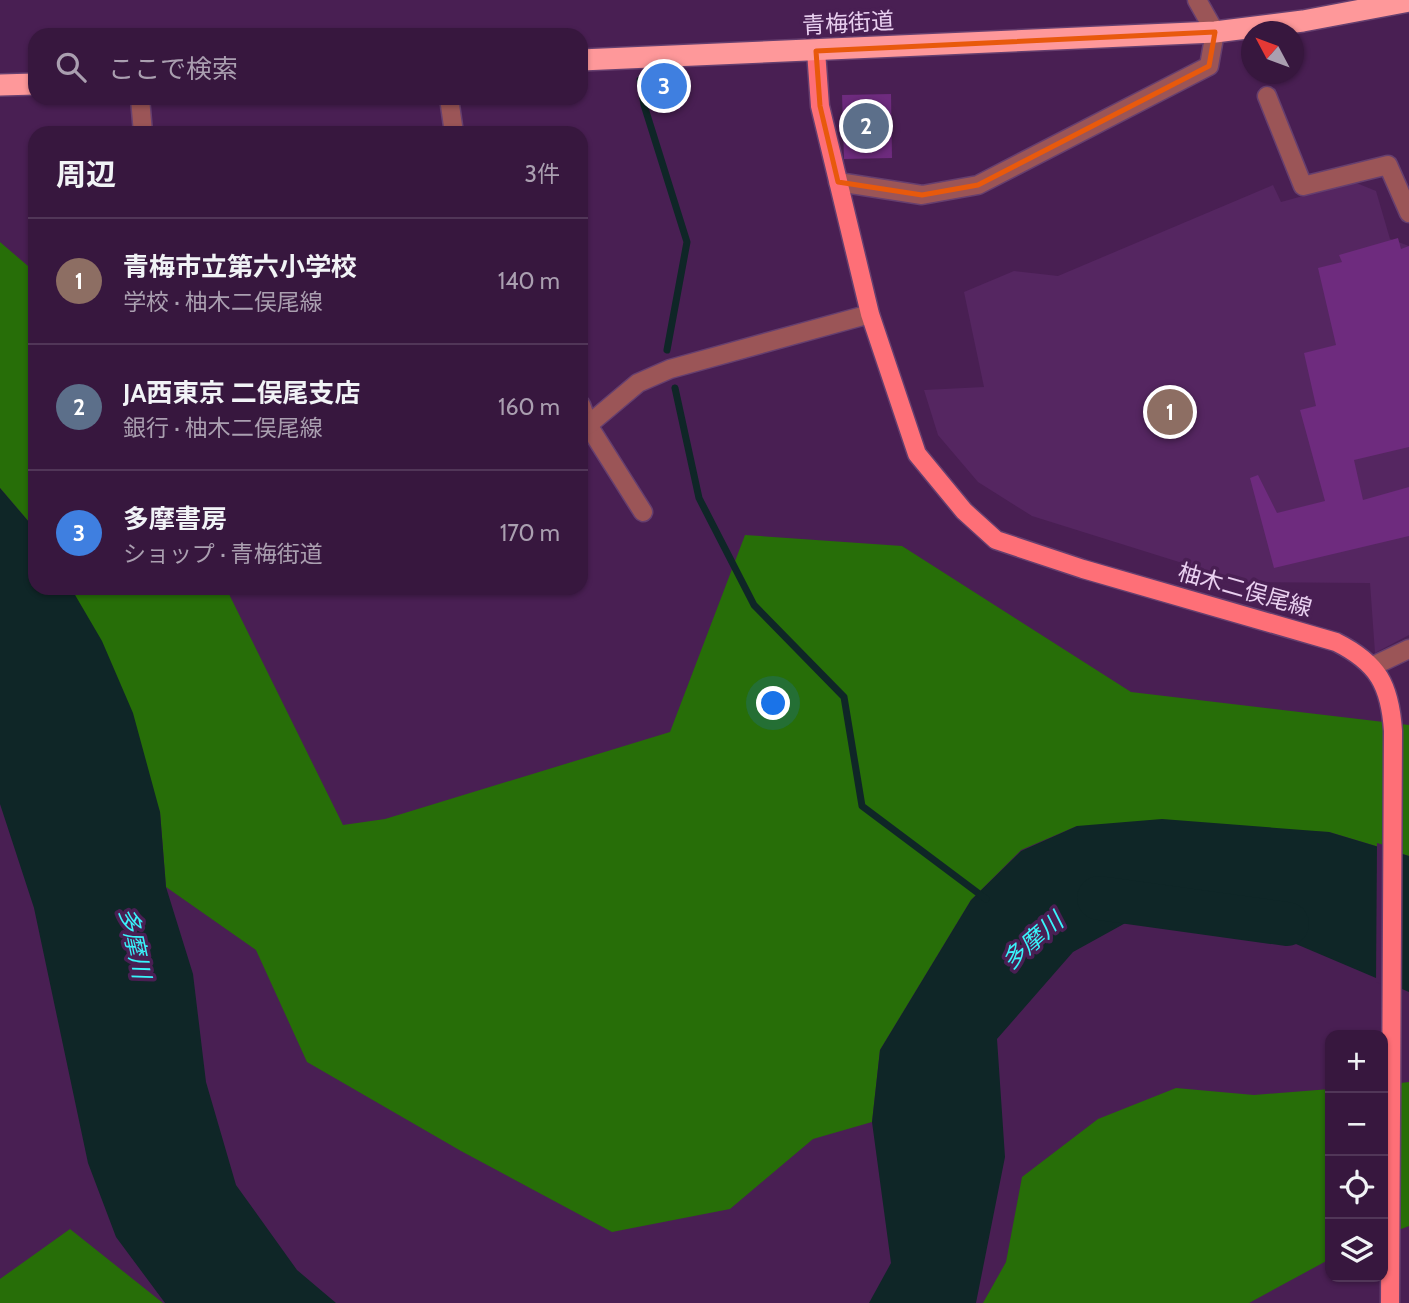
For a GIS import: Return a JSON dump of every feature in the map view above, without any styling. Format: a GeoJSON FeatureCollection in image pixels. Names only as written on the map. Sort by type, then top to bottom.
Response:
{"type":"FeatureCollection","features":[{"type":"Feature","properties":{"kind":"highway","name":"青梅街道"},"geometry":{"type":"LineString","coordinates":[[588,60],[1214,32],[1303,21],[1409,1]]}},
{"type":"Feature","properties":{"kind":"highway"},"geometry":{"type":"LineString","coordinates":[[0,86],[28,84]]}},
{"type":"Feature","properties":{"kind":"main road","name":"柚木二俣尾線"},"geometry":{"type":"LineString","coordinates":[[816,51],[820,106],[870,314],[917,454],[964,511],[996,540],[1083,569],[1312,634],[1351,650],[1373,666]]}},
{"type":"Feature","properties":{"kind":"main road"},"geometry":{"type":"LineString","coordinates":[[1373,666],[1386,691],[1393,731],[1390,1303]]}},
{"type":"Feature","properties":{"kind":"street"},"geometry":{"type":"LineString","coordinates":[[838,182],[922,195],[978,185],[1209,66],[1214,32],[1197,0]]}},
{"type":"Feature","properties":{"kind":"street"},"geometry":{"type":"LineString","coordinates":[[1267,96],[1303,186],[1388,165],[1409,213]]}},
{"type":"Feature","properties":{"kind":"street"},"geometry":{"type":"LineString","coordinates":[[141,105],[142,126]]}},
{"type":"Feature","properties":{"kind":"street"},"geometry":{"type":"LineString","coordinates":[[450,105],[453,126]]}},
{"type":"Feature","properties":{"kind":"street"},"geometry":{"type":"LineString","coordinates":[[588,423],[638,383],[670,369],[870,314]]}},
{"type":"Feature","properties":{"kind":"street"},"geometry":{"type":"LineString","coordinates":[[588,432],[643,512]]}},
{"type":"Feature","properties":{"kind":"street"},"geometry":{"type":"LineString","coordinates":[[1373,666],[1409,649]]}},
{"type":"Feature","properties":{"kind":"street"},"geometry":{"type":"LineString","coordinates":[[1373,666],[1409,659]]}},
{"type":"Feature","properties":{"kind":"highlighted area"},"geometry":{"type":"Polygon","coordinates":[[[1215,32],[1209,66],[978,185],[922,195],[838,182],[820,106],[816,51],[1215,32]]]}},
{"type":"Feature","properties":{"kind":"shaded area"},"geometry":{"type":"Polygon","coordinates":[[[1354,182],[1376,191],[1390,239],[1409,246],[1409,635],[1375,653],[1370,583],[1243,582],[1032,516],[978,482],[938,435],[924,390],[984,387],[964,292],[1014,271],[1058,276],[1273,185],[1281,202],[1354,182]]]}},
{"type":"Feature","properties":{"kind":"green space"},"geometry":{"type":"Polygon","coordinates":[[[0,242],[28,266],[28,521],[0,488],[0,242]]]}},
{"type":"Feature","properties":{"kind":"green space"},"geometry":{"type":"Polygon","coordinates":[[[745,535],[902,546],[1131,692],[1409,725],[1409,856],[1329,832],[1077,826],[1021,850],[971,900],[880,1050],[872,1122],[813,1139],[730,1209],[612,1232],[461,1151],[307,1062],[256,950],[166,887],[160,812],[74,595],[229,595],[343,825],[385,819],[670,732],[745,535]]]}},
{"type":"Feature","properties":{"kind":"green space"},"geometry":{"type":"Polygon","coordinates":[[[1409,1082],[1409,1226],[1388,1234],[1388,1093],[1388,1084],[1409,1082]]]}},
{"type":"Feature","properties":{"kind":"green space"},"geometry":{"type":"Polygon","coordinates":[[[1176,1088],[1254,1095],[1325,1089],[1325,1262],[1249,1303],[983,1303],[1006,1262],[1022,1177],[1098,1119],[1176,1088]]]}},
{"type":"Feature","properties":{"kind":"green space"},"geometry":{"type":"Polygon","coordinates":[[[70,1229],[163,1303],[0,1303],[0,1279],[70,1229]]]}},
{"type":"Feature","properties":{"kind":"water"},"geometry":{"type":"Polygon","coordinates":[[[0,488],[28,521],[28,595],[75,595],[102,641],[133,713],[160,812],[166,887],[193,974],[206,1082],[236,1185],[297,1270],[336,1303],[165,1303],[116,1237],[88,1163],[34,908],[0,804],[0,488]]]}},
{"type":"Feature","properties":{"kind":"water"},"geometry":{"type":"Polygon","coordinates":[[[1162,819],[1329,832],[1409,856],[1409,992],[1178,894],[1073,952],[997,1039],[1005,1157],[976,1303],[869,1303],[891,1263],[872,1122],[880,1050],[971,900],[1021,851],[1077,826],[1162,819]]]}},
{"type":"Feature","properties":{"kind":"pier"},"geometry":{"type":"Polygon","coordinates":[[[1377,843],[1402,850],[1402,992],[1376,982],[1377,843]]]}},
{"type":"Feature","properties":{"kind":"building"},"geometry":{"type":"Polygon","coordinates":[[[677,72],[680,110],[652,98],[650,75],[677,72]]]}},
{"type":"Feature","properties":{"kind":"building"},"geometry":{"type":"Polygon","coordinates":[[[891,94],[892,158],[844,159],[842,95],[891,94]]]}},
{"type":"Feature","properties":{"kind":"building"},"geometry":{"type":"Polygon","coordinates":[[[1398,238],[1401,249],[1409,246],[1409,447],[1354,460],[1363,500],[1409,487],[1409,536],[1274,568],[1250,478],[1258,475],[1277,513],[1325,501],[1300,410],[1316,406],[1304,353],[1336,345],[1318,268],[1342,262],[1339,255],[1398,238]]]}},
{"type":"Feature","properties":{"kind":"waterway"},"geometry":{"type":"LineString","coordinates":[[640,80],[644,105],[687,242],[667,350]]}},
{"type":"Feature","properties":{"kind":"waterway"},"geometry":{"type":"LineString","coordinates":[[675,388],[699,498],[754,605],[844,697],[862,806],[986,899]]}},
{"type":"Feature","properties":{"kind":"waterway","name":"多摩川"},"geometry":{"type":"LineString","coordinates":[[1099,898],[1287,924]]}},
{"type":"Feature","properties":{"kind":"place","name":"多摩書房"},"geometry":{"type":"Point","coordinates":[664,86]}},
{"type":"Feature","properties":{"kind":"place","name":"JA西東京 二俣尾支店"},"geometry":{"type":"Point","coordinates":[866,126]}},
{"type":"Feature","properties":{"kind":"place","name":"青梅市立第六小学校"},"geometry":{"type":"Point","coordinates":[1170,412]}}]}
